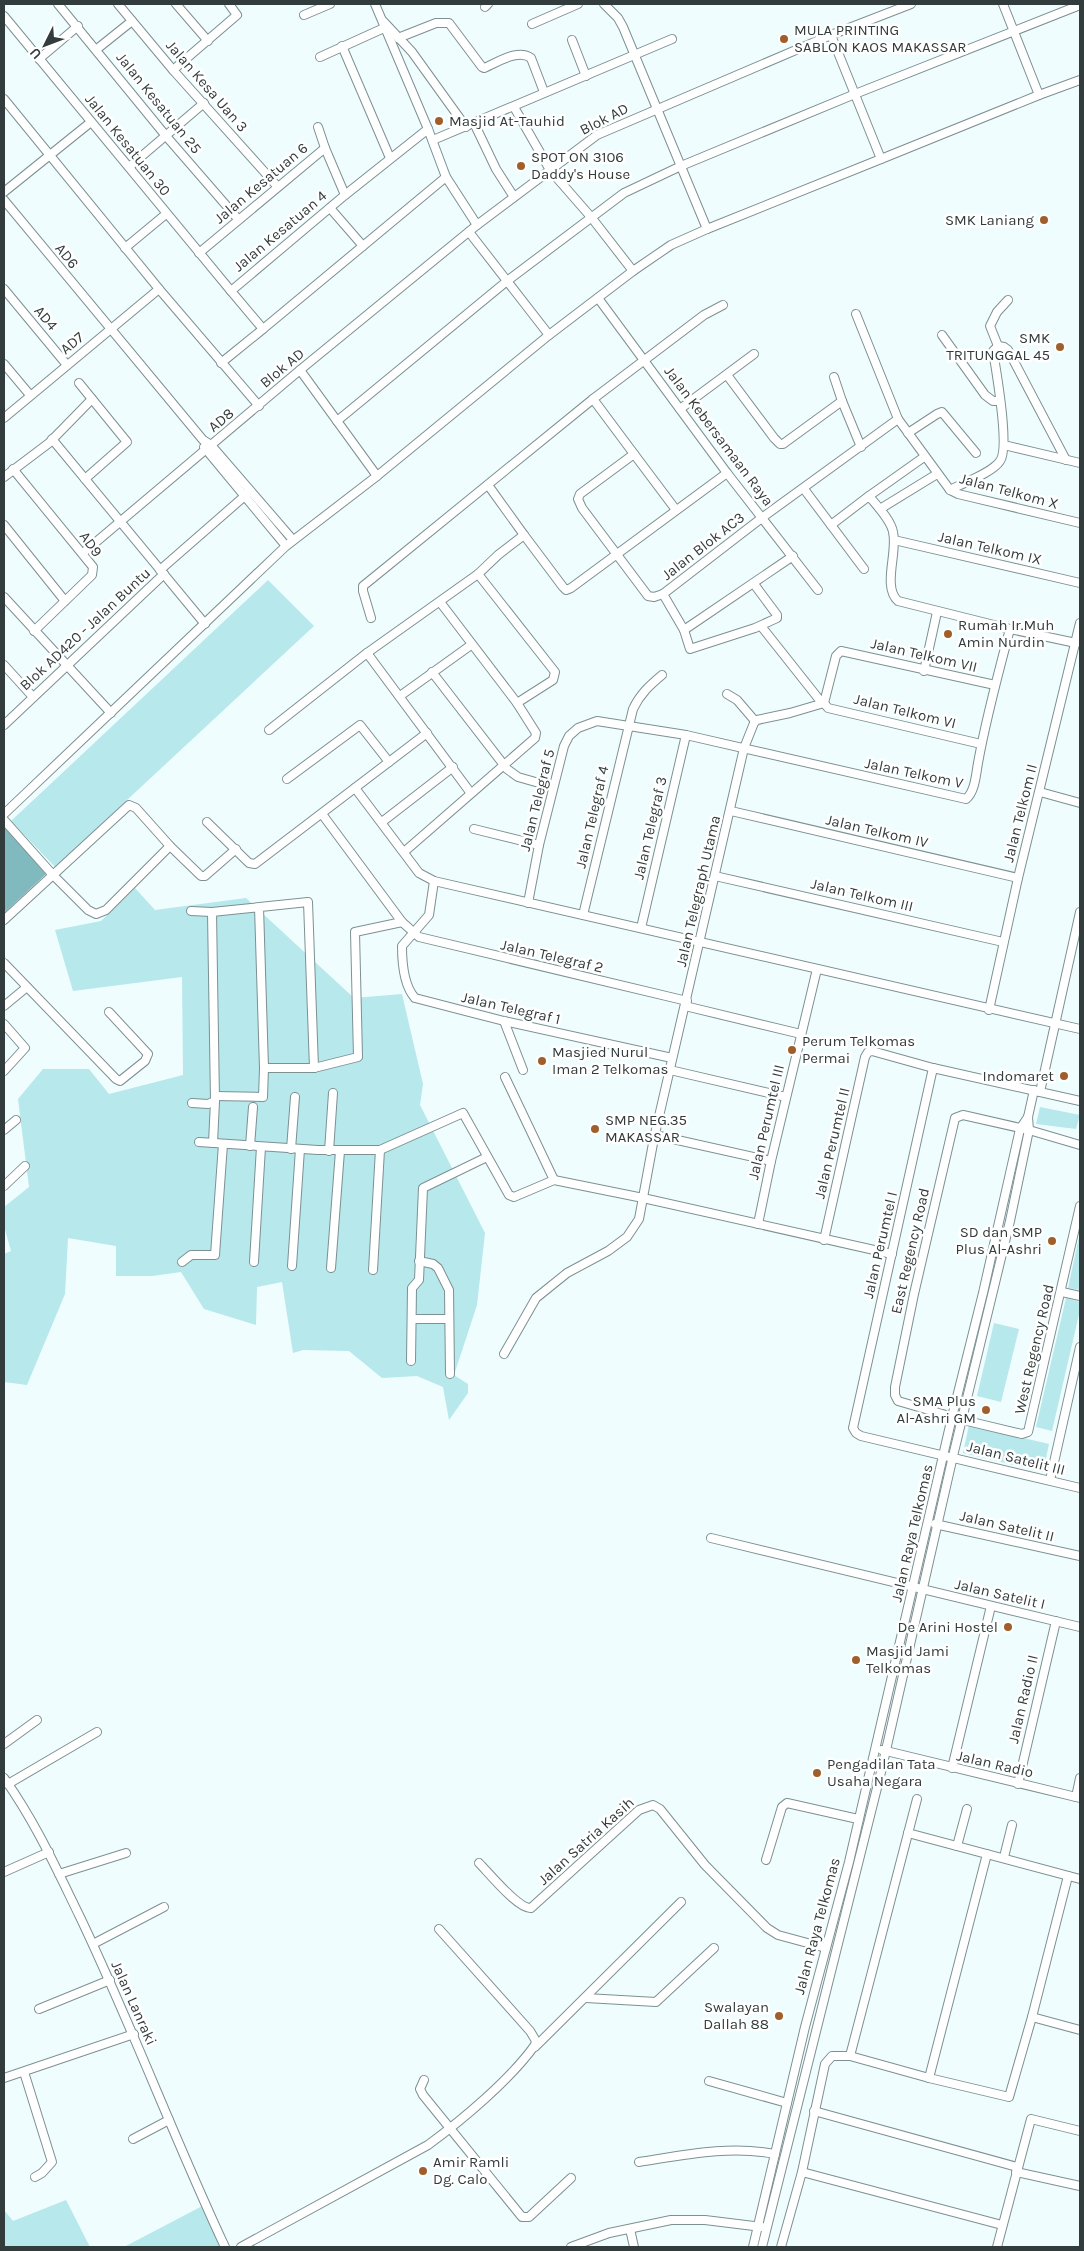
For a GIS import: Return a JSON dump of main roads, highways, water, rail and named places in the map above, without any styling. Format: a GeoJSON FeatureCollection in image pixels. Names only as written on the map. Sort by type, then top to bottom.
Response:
{"type":"FeatureCollection","features":[{"type":"Feature","properties":{"kind":"place","name":"MULA PRINTING SABLON KAOS MAKASSAR"},"geometry":{"type":"Point","coordinates":[784,39]}},
{"type":"Feature","properties":{"kind":"place","name":"Masjid At-Tauhid"},"geometry":{"type":"Point","coordinates":[439,121]}},
{"type":"Feature","properties":{"kind":"place","name":"SPOT ON 3106 Daddy's House"},"geometry":{"type":"Point","coordinates":[521,166]}},
{"type":"Feature","properties":{"kind":"place","name":"SMK Laniang"},"geometry":{"type":"Point","coordinates":[1044,220]}},
{"type":"Feature","properties":{"kind":"place","name":"SMK TRITUNGGAL 45"},"geometry":{"type":"Point","coordinates":[1060,347]}},
{"type":"Feature","properties":{"kind":"place","name":"Rumah Ir.Muh Amin Nurdin"},"geometry":{"type":"Point","coordinates":[948,634]}},
{"type":"Feature","properties":{"kind":"place","name":"Perum Telkomas Permai"},"geometry":{"type":"Point","coordinates":[792,1050]}},
{"type":"Feature","properties":{"kind":"place","name":"Masjied Nurul Iman 2 Telkomas"},"geometry":{"type":"Point","coordinates":[542,1061]}},
{"type":"Feature","properties":{"kind":"place","name":"Indomaret"},"geometry":{"type":"Point","coordinates":[1064,1076]}},
{"type":"Feature","properties":{"kind":"place","name":"SMP NEG.35 MAKASSAR"},"geometry":{"type":"Point","coordinates":[595,1129]}},
{"type":"Feature","properties":{"kind":"place","name":"SD dan SMP Plus Al-Ashri"},"geometry":{"type":"Point","coordinates":[1052,1241]}},
{"type":"Feature","properties":{"kind":"place","name":"SMA Plus Al-Ashri GM"},"geometry":{"type":"Point","coordinates":[986,1410]}},
{"type":"Feature","properties":{"kind":"place","name":"De Arini Hostel"},"geometry":{"type":"Point","coordinates":[1008,1627]}},
{"type":"Feature","properties":{"kind":"place","name":"Masjid Jami Telkomas"},"geometry":{"type":"Point","coordinates":[856,1660]}},
{"type":"Feature","properties":{"kind":"place","name":"Pengadilan Tata Usaha Negara"},"geometry":{"type":"Point","coordinates":[817,1773]}},
{"type":"Feature","properties":{"kind":"place","name":"Swalayan Dallah 88"},"geometry":{"type":"Point","coordinates":[779,2016]}},
{"type":"Feature","properties":{"kind":"place","name":"Amir Ramli Dg. Calo"},"geometry":{"type":"Point","coordinates":[423,2171]}}]}
